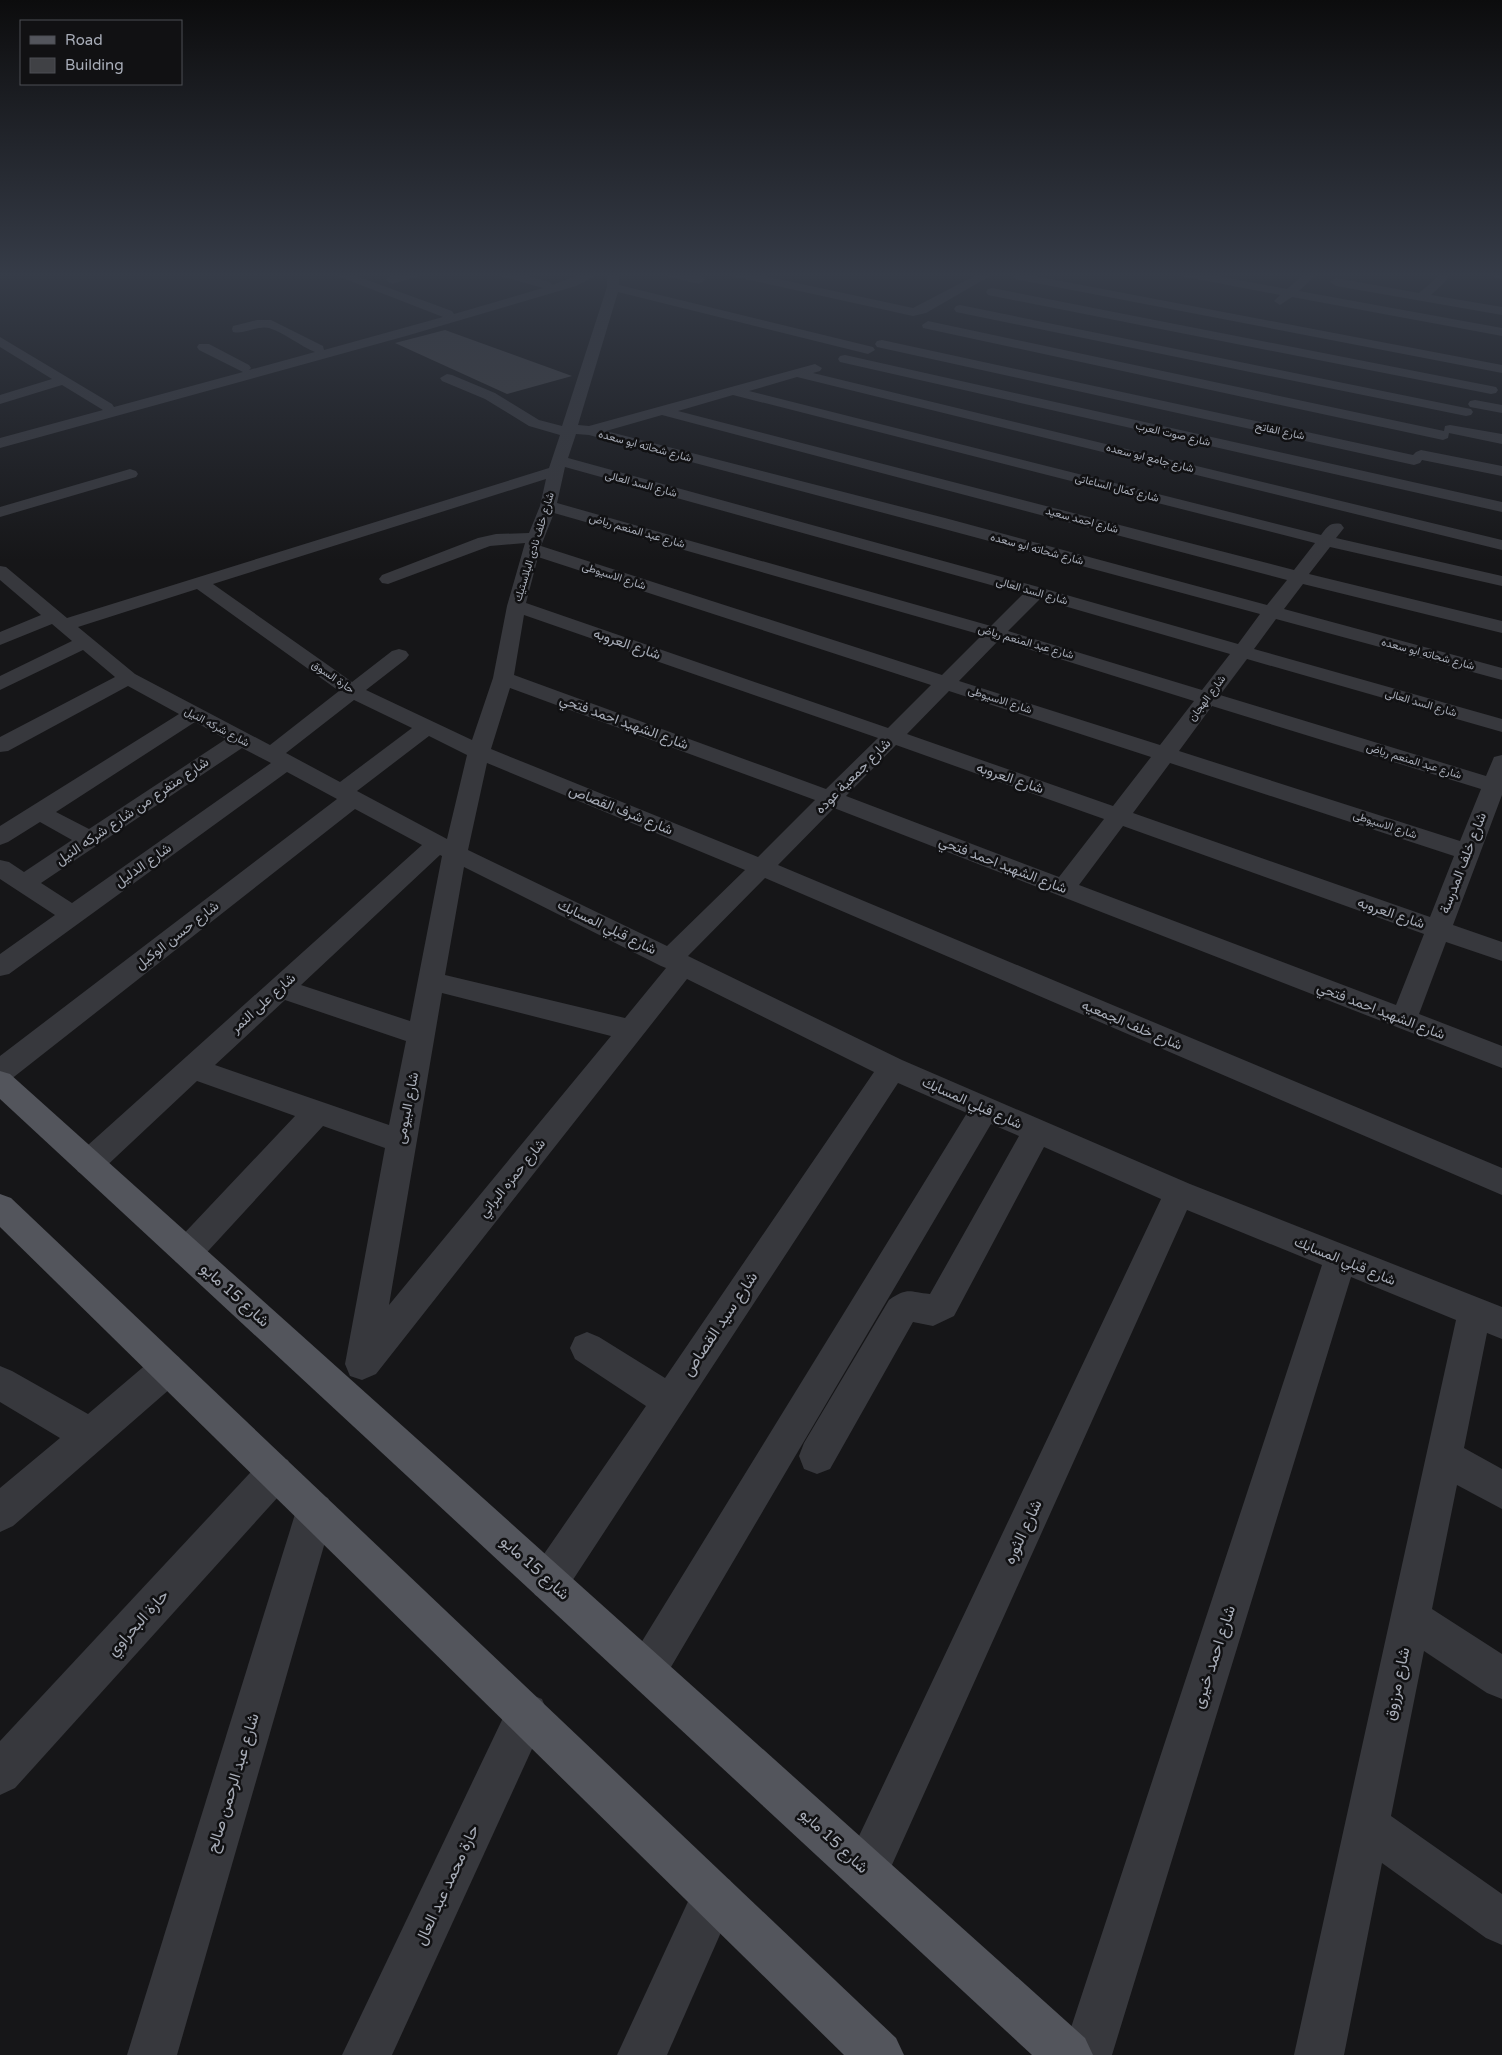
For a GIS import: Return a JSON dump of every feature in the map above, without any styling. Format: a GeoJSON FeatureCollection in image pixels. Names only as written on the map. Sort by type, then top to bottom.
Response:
{"type":"FeatureCollection","features":[{"type":"Feature","properties":{"kind":"main road","name":"شارع 15 مايو"},"geometry":{"type":"LineString","coordinates":[[0,1082],[187,1252],[352,1377],[549,1581],[1068,2055]]}},
{"type":"Feature","properties":{"kind":"main road"},"geometry":{"type":"LineString","coordinates":[[3,1215],[315,1510],[878,2055]]}},
{"type":"Feature","properties":{"kind":"street"},"geometry":{"type":"LineString","coordinates":[[45,369],[107,407]]}},
{"type":"Feature","properties":{"kind":"street"},"geometry":{"type":"LineString","coordinates":[[0,433],[107,407],[241,369]]}},
{"type":"Feature","properties":{"kind":"street"},"geometry":{"type":"LineString","coordinates":[[0,443],[270,369]]}},
{"type":"Feature","properties":{"kind":"street","name":"شارع خلف نادى البلاستيك"},"geometry":{"type":"LineString","coordinates":[[447,848],[503,678],[516,606],[534,544],[548,506],[569,431],[591,369]]}},
{"type":"Feature","properties":{"kind":"street"},"geometry":{"type":"LineString","coordinates":[[589,431],[811,369]]}},
{"type":"Feature","properties":{"kind":"street","name":"شارع صوت العرب"},"geometry":{"type":"LineString","coordinates":[[890,369],[1502,507]]}},
{"type":"Feature","properties":{"kind":"street","name":"شارع الفاتح"},"geometry":{"type":"LineString","coordinates":[[997,369],[1418,457],[1502,471]]}},
{"type":"Feature","properties":{"kind":"street"},"geometry":{"type":"LineString","coordinates":[[1127,369],[1446,432],[1502,439]]}},
{"type":"Feature","properties":{"kind":"street"},"geometry":{"type":"LineString","coordinates":[[1263,369],[1470,408],[1502,409]]}},
{"type":"Feature","properties":{"kind":"street"},"geometry":{"type":"LineString","coordinates":[[1432,369],[1499,379]]}},
{"type":"Feature","properties":{"kind":"street"},"geometry":{"type":"LineString","coordinates":[[1455,369],[1499,379]]}},
{"type":"Feature","properties":{"kind":"street"},"geometry":{"type":"LineString","coordinates":[[1104,392],[1132,370]]}},
{"type":"Feature","properties":{"kind":"street","name":"شارع جامع ابو سعده"},"geometry":{"type":"LineString","coordinates":[[797,373],[1502,545]]}},
{"type":"Feature","properties":{"kind":"street","name":"شارع شحاته ابو سعده"},"geometry":{"type":"LineString","coordinates":[[448,378],[490,396],[534,423],[569,431],[589,431],[939,522],[1502,674]]}},
{"type":"Feature","properties":{"kind":"street","name":"شارع الهجان"},"geometry":{"type":"LineString","coordinates":[[1064,888],[1326,541],[1356,509],[1390,482],[1446,432],[1499,379]]}},
{"type":"Feature","properties":{"kind":"street"},"geometry":{"type":"LineString","coordinates":[[0,400],[63,380]]}},
{"type":"Feature","properties":{"kind":"street","name":"شارع كمال الساعاتى"},"geometry":{"type":"LineString","coordinates":[[732,391],[1326,541],[1502,582]]}},
{"type":"Feature","properties":{"kind":"street","name":"شارع احمد سعيد"},"geometry":{"type":"LineString","coordinates":[[663,411],[1298,577],[1502,627]]}},
{"type":"Feature","properties":{"kind":"street"},"geometry":{"type":"LineString","coordinates":[[1034,508],[1132,424]]}},
{"type":"Feature","properties":{"kind":"street"},"geometry":{"type":"LineString","coordinates":[[0,639],[58,621],[200,583],[558,466]]}},
{"type":"Feature","properties":{"kind":"street","name":"شارع السد العالى"},"geometry":{"type":"LineString","coordinates":[[558,466],[1036,592],[1502,726]]}},
{"type":"Feature","properties":{"kind":"street"},"geometry":{"type":"LineString","coordinates":[[0,512],[130,474]]}},
{"type":"Feature","properties":{"kind":"street"},"geometry":{"type":"LineString","coordinates":[[939,522],[974,492]]}},
{"type":"Feature","properties":{"kind":"street","name":"شارع عبد المنعم رياض"},"geometry":{"type":"LineString","coordinates":[[548,506],[995,633],[1498,787]]}},
{"type":"Feature","properties":{"kind":"street","name":"شارع الاسيوطى"},"geometry":{"type":"LineString","coordinates":[[388,579],[496,539],[534,544],[945,683],[1468,852]]}},
{"type":"Feature","properties":{"kind":"street","name":"شارع شركه النيل"},"geometry":{"type":"LineString","coordinates":[[5,581],[85,642],[128,678],[447,848]]}},
{"type":"Feature","properties":{"kind":"street","name":"حارة السوق"},"geometry":{"type":"LineString","coordinates":[[200,583],[352,691],[480,752]]}},
{"type":"Feature","properties":{"kind":"street","name":"شارع جمعية عوده"},"geometry":{"type":"LineString","coordinates":[[677,962],[830,798],[1036,592]]}},
{"type":"Feature","properties":{"kind":"street","name":"شارع العروبه"},"geometry":{"type":"LineString","coordinates":[[516,606],[892,736],[1502,952]]}},
{"type":"Feature","properties":{"kind":"street"},"geometry":{"type":"LineString","coordinates":[[0,684],[85,642]]}},
{"type":"Feature","properties":{"kind":"street","name":"شارع الدليل"},"geometry":{"type":"LineString","coordinates":[[0,967],[73,915],[278,759],[352,691],[399,655]]}},
{"type":"Feature","properties":{"kind":"street"},"geometry":{"type":"LineString","coordinates":[[0,746],[128,678]]}},
{"type":"Feature","properties":{"kind":"street","name":"شارع الشهيد احمد فتحي"},"geometry":{"type":"LineString","coordinates":[[503,678],[830,798],[1502,1057]]}},
{"type":"Feature","properties":{"kind":"street"},"geometry":{"type":"LineString","coordinates":[[0,837],[193,714]]}},
{"type":"Feature","properties":{"kind":"street","name":"شارع حسن الوكيل"},"geometry":{"type":"LineString","coordinates":[[0,1072],[348,795],[427,726]]}},
{"type":"Feature","properties":{"kind":"street","name":"شارع متفرع من شارع شركه النيل"},"geometry":{"type":"LineString","coordinates":[[24,883],[240,739]]}},
{"type":"Feature","properties":{"kind":"street","name":"شارع شرف القصاص"},"geometry":{"type":"LineString","coordinates":[[480,752],[763,868]]}},
{"type":"Feature","properties":{"kind":"street","name":"شارع خلف المدرسة"},"geometry":{"type":"LineString","coordinates":[[1404,1019],[1468,852],[1498,787],[1502,762]]}},
{"type":"Feature","properties":{"kind":"street"},"geometry":{"type":"LineString","coordinates":[[40,812],[89,839]]}},
{"type":"Feature","properties":{"kind":"street","name":"شارع قبلي المسابك"},"geometry":{"type":"LineString","coordinates":[[447,848],[892,1068],[1180,1194],[1488,1318]]}},
{"type":"Feature","properties":{"kind":"street","name":"شارع البيومى"},"geometry":{"type":"LineString","coordinates":[[352,1377],[432,982],[447,848]]}},
{"type":"Feature","properties":{"kind":"street","name":"شارع على النمر"},"geometry":{"type":"LineString","coordinates":[[88,1163],[280,988],[447,848]]}},
{"type":"Feature","properties":{"kind":"street"},"geometry":{"type":"LineString","coordinates":[[0,868],[73,915]]}},
{"type":"Feature","properties":{"kind":"street","name":"شارع خلف الجمعيه"},"geometry":{"type":"LineString","coordinates":[[763,868],[1502,1182]]}},
{"type":"Feature","properties":{"kind":"street","name":"شارع حمزه البراني"},"geometry":{"type":"LineString","coordinates":[[352,1377],[630,1030],[677,962]]}},
{"type":"Feature","properties":{"kind":"street"},"geometry":{"type":"LineString","coordinates":[[432,982],[630,1030]]}},
{"type":"Feature","properties":{"kind":"street"},"geometry":{"type":"LineString","coordinates":[[280,988],[421,1035]]}},
{"type":"Feature","properties":{"kind":"street"},"geometry":{"type":"LineString","coordinates":[[192,1068],[401,1141]]}},
{"type":"Feature","properties":{"kind":"street","name":"شارع سيد القصاص"},"geometry":{"type":"LineString","coordinates":[[549,1581],[892,1068]]}},
{"type":"Feature","properties":{"kind":"street"},"geometry":{"type":"LineString","coordinates":[[647,1670],[984,1109]]}},
{"type":"Feature","properties":{"kind":"street"},"geometry":{"type":"LineString","coordinates":[[187,1252],[317,1112]]}},
{"type":"Feature","properties":{"kind":"street"},"geometry":{"type":"LineString","coordinates":[[817,1456],[901,1311],[910,1305],[932,1311],[942,1305],[1038,1132]]}},
{"type":"Feature","properties":{"kind":"street","name":"شارع الثوره"},"geometry":{"type":"LineString","coordinates":[[866,1871],[1180,1194]]}},
{"type":"Feature","properties":{"kind":"street","name":"شارع احمد خيرى"},"geometry":{"type":"LineString","coordinates":[[1087,2055],[1340,1259]]}},
{"type":"Feature","properties":{"kind":"street","name":"شارع مرزوق"},"geometry":{"type":"LineString","coordinates":[[1319,2055],[1444,1457],[1488,1318]]}},
{"type":"Feature","properties":{"kind":"street"},"geometry":{"type":"LineString","coordinates":[[587,1348],[669,1401]]}},
{"type":"Feature","properties":{"kind":"street"},"geometry":{"type":"LineString","coordinates":[[0,1513],[168,1369]]}},
{"type":"Feature","properties":{"kind":"street"},"geometry":{"type":"LineString","coordinates":[[0,1384],[90,1435]]}},
{"type":"Feature","properties":{"kind":"street"},"geometry":{"type":"LineString","coordinates":[[1444,1457],[1502,1490]]}},
{"type":"Feature","properties":{"kind":"street","name":"حارة البحراوي"},"geometry":{"type":"LineString","coordinates":[[0,1773],[275,1473]]}},
{"type":"Feature","properties":{"kind":"street","name":"شارع عبد الرحمن صالح"},"geometry":{"type":"LineString","coordinates":[[152,2055],[315,1510]]}},
{"type":"Feature","properties":{"kind":"street"},"geometry":{"type":"LineString","coordinates":[[1411,1619],[1502,1678]]}},
{"type":"Feature","properties":{"kind":"street","name":"حارة محمد عبد العال"},"geometry":{"type":"LineString","coordinates":[[367,2055],[527,1714]]}},
{"type":"Feature","properties":{"kind":"street"},"geometry":{"type":"LineString","coordinates":[[1368,1826],[1502,1922]]}},
{"type":"Feature","properties":{"kind":"street"},"geometry":{"type":"LineString","coordinates":[[642,2055],[714,1896]]}},
{"type":"Feature","properties":{"kind":"building"},"geometry":{"type":"Polygon","coordinates":[[[452,369],[552,369],[572,376],[507,394],[452,369]]]}}]}
